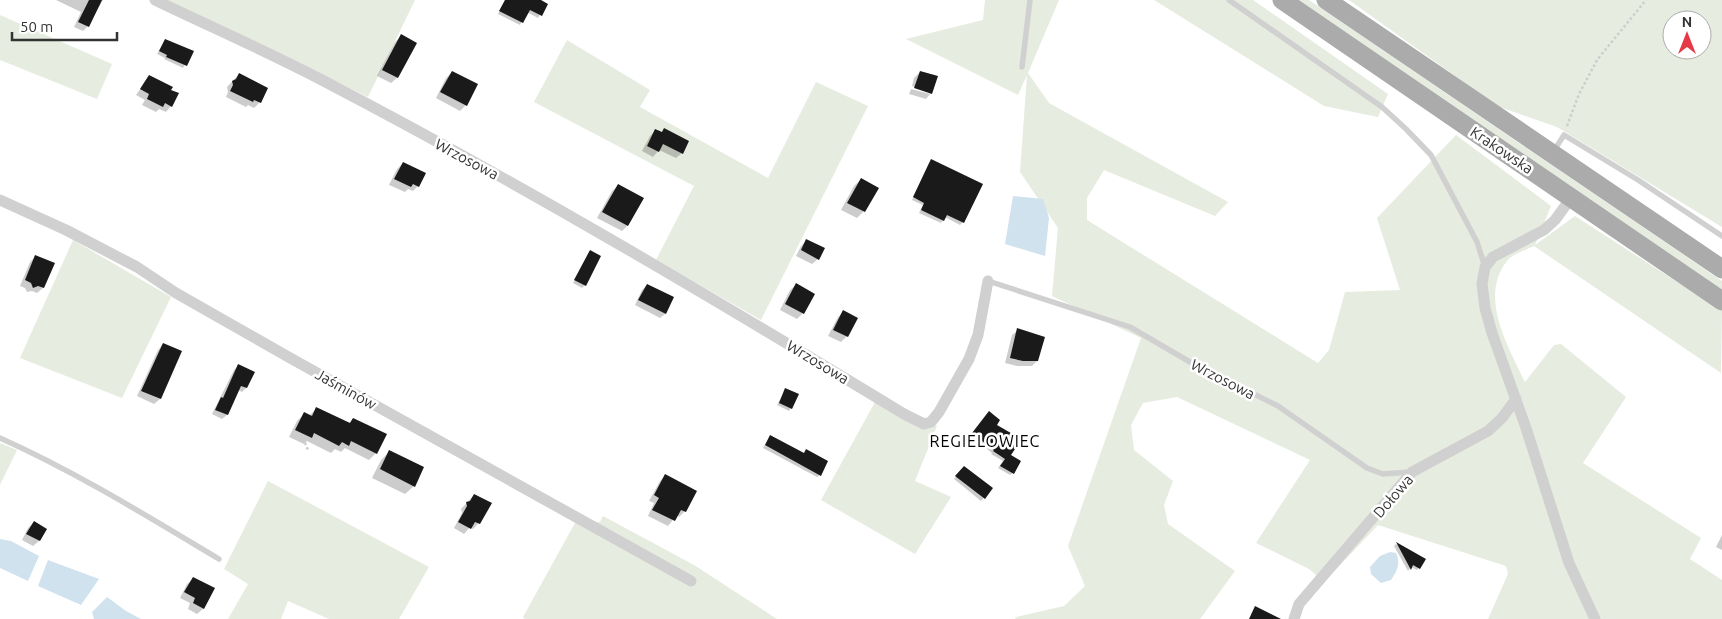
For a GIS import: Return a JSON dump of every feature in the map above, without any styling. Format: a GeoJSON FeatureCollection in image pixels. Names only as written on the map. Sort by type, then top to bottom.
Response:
{"type":"FeatureCollection","features":[{"type":"Feature","properties":{"kind":"main road","name":"Krakowska"},"geometry":{"type":"LineString","coordinates":[[1282,0],[1722,301]]}},
{"type":"Feature","properties":{"kind":"main road","name":"Krakowska"},"geometry":{"type":"LineString","coordinates":[[1326,0],[1553,152],[1722,269]]}},
{"type":"Feature","properties":{"kind":"street","name":"Wrzosowa"},"geometry":{"type":"LineString","coordinates":[[154,0],[317,77],[526,191],[719,301],[904,414],[924,424],[931,422],[939,412],[969,359],[978,335],[988,282]]}},
{"type":"Feature","properties":{"kind":"street"},"geometry":{"type":"LineString","coordinates":[[1572,198],[1555,220],[1544,230],[1493,257],[1486,267],[1482,284],[1485,308],[1492,333],[1516,399],[1569,563],[1595,619]]}},
{"type":"Feature","properties":{"kind":"street","name":"Jaśminów"},"geometry":{"type":"LineString","coordinates":[[0,200],[66,230],[137,268],[176,293],[292,359],[691,581]]}},
{"type":"Feature","properties":{"kind":"street","name":"Dołowa"},"geometry":{"type":"LineString","coordinates":[[1294,619],[1298,604],[1412,472],[1488,431],[1502,418],[1516,399]]}},
{"type":"Feature","properties":{"kind":"lane"},"geometry":{"type":"LineString","coordinates":[[1022,67],[1030,0]]}},
{"type":"Feature","properties":{"kind":"lane"},"geometry":{"type":"LineString","coordinates":[[1229,0],[1382,107],[1406,129],[1431,155],[1477,242],[1486,267]]}},
{"type":"Feature","properties":{"kind":"lane"},"geometry":{"type":"LineString","coordinates":[[1553,152],[1564,135],[1638,180],[1722,236]]}},
{"type":"Feature","properties":{"kind":"lane","name":"Wrzosowa"},"geometry":{"type":"LineString","coordinates":[[988,282],[1130,326],[1190,362],[1278,406],[1367,468],[1383,474],[1412,472]]}},
{"type":"Feature","properties":{"kind":"lane"},"geometry":{"type":"LineString","coordinates":[[0,438],[36,454],[135,508],[219,559]]}},
{"type":"Feature","properties":{"kind":"path"},"geometry":{"type":"LineString","coordinates":[[1564,135],[1579,94],[1596,60],[1646,0]]}},
{"type":"Feature","properties":{"kind":"path"},"geometry":{"type":"LineString","coordinates":[[303,438],[308,450]]}},
{"type":"Feature","properties":{"kind":"shaded area"},"geometry":{"type":"Polygon","coordinates":[[[166,0],[415,0],[368,97],[166,0]]]}},
{"type":"Feature","properties":{"kind":"shaded area"},"geometry":{"type":"Polygon","coordinates":[[[985,0],[1059,0],[1028,73],[1049,103],[1228,202],[1215,216],[1104,170],[1087,198],[1087,220],[1318,363],[1329,350],[1345,292],[1400,290],[1377,218],[1456,135],[1551,206],[1535,245],[1575,216],[1722,311],[1721,373],[1534,246],[1516,254],[1507,261],[1499,275],[1495,290],[1499,322],[1511,354],[1525,382],[1554,345],[1561,344],[1626,397],[1583,463],[1701,538],[1690,559],[1722,580],[1722,619],[1488,619],[1508,574],[1506,566],[1378,525],[1324,582],[1309,569],[1256,543],[1310,460],[1177,397],[1143,403],[1131,425],[1134,450],[1173,481],[1164,505],[1168,524],[1235,571],[1200,619],[1015,619],[1016,617],[1064,606],[1085,586],[1068,546],[1141,338],[1052,296],[1058,228],[1020,172],[1027,75],[1018,95],[906,39],[983,20],[985,0]]]}},
{"type":"Feature","properties":{"kind":"shaded area"},"geometry":{"type":"Polygon","coordinates":[[[1154,0],[1253,0],[1388,94],[1378,117],[1324,106],[1154,0]]]}},
{"type":"Feature","properties":{"kind":"shaded area"},"geometry":{"type":"Polygon","coordinates":[[[1297,0],[1309,0],[1722,281],[1722,291],[1297,0]]]}},
{"type":"Feature","properties":{"kind":"shaded area"},"geometry":{"type":"Polygon","coordinates":[[[1349,0],[1722,0],[1722,227],[1557,127],[1497,106],[1349,0]]]}},
{"type":"Feature","properties":{"kind":"shaded area"},"geometry":{"type":"Polygon","coordinates":[[[0,15],[112,64],[97,99],[0,60],[0,15]]]}},
{"type":"Feature","properties":{"kind":"shaded area"},"geometry":{"type":"Polygon","coordinates":[[[567,40],[650,90],[640,107],[768,178],[816,82],[868,106],[761,320],[656,260],[694,186],[534,102],[567,40]]]}},
{"type":"Feature","properties":{"kind":"shaded area"},"geometry":{"type":"Polygon","coordinates":[[[73,240],[171,297],[122,398],[20,358],[73,240]]]}},
{"type":"Feature","properties":{"kind":"shaded area"},"geometry":{"type":"Polygon","coordinates":[[[875,402],[937,426],[915,481],[951,497],[915,554],[821,500],[875,402]]]}},
{"type":"Feature","properties":{"kind":"shaded area"},"geometry":{"type":"Polygon","coordinates":[[[0,443],[17,450],[0,485],[0,443]]]}},
{"type":"Feature","properties":{"kind":"shaded area"},"geometry":{"type":"Polygon","coordinates":[[[268,481],[429,567],[399,619],[329,619],[288,601],[281,619],[228,619],[248,584],[224,569],[268,481]]]}},
{"type":"Feature","properties":{"kind":"shaded area"},"geometry":{"type":"Polygon","coordinates":[[[603,516],[694,565],[777,619],[525,619],[523,617],[575,523],[600,522],[603,516]]]}},
{"type":"Feature","properties":{"kind":"water"},"geometry":{"type":"Polygon","coordinates":[[[1013,196],[1043,199],[1049,218],[1045,256],[1005,244],[1013,196]]]}},
{"type":"Feature","properties":{"kind":"water"},"geometry":{"type":"Polygon","coordinates":[[[0,539],[11,541],[39,556],[28,581],[0,568],[0,539]]]}},
{"type":"Feature","properties":{"kind":"water"},"geometry":{"type":"Polygon","coordinates":[[[1390,552],[1396,553],[1398,567],[1391,580],[1381,583],[1371,574],[1370,567],[1380,556],[1390,552]]]}},
{"type":"Feature","properties":{"kind":"water"},"geometry":{"type":"Polygon","coordinates":[[[48,560],[99,579],[81,605],[38,586],[48,560]]]}},
{"type":"Feature","properties":{"kind":"water"},"geometry":{"type":"Polygon","coordinates":[[[107,597],[141,619],[94,619],[92,612],[107,597]]]}},
{"type":"Feature","properties":{"kind":"building"},"geometry":{"type":"Polygon","coordinates":[[[89,0],[102,0],[89,27],[78,22],[89,0]]]}},
{"type":"Feature","properties":{"kind":"building"},"geometry":{"type":"Polygon","coordinates":[[[505,0],[541,0],[548,4],[542,16],[530,10],[523,23],[499,11],[505,0]]]}},
{"type":"Feature","properties":{"kind":"building"},"geometry":{"type":"Polygon","coordinates":[[[401,34],[417,43],[398,78],[382,70],[401,34]]]}},
{"type":"Feature","properties":{"kind":"building"},"geometry":{"type":"Polygon","coordinates":[[[165,39],[194,51],[187,66],[166,57],[167,55],[159,51],[165,39]]]}},
{"type":"Feature","properties":{"kind":"building"},"geometry":{"type":"Polygon","coordinates":[[[452,71],[478,84],[467,106],[440,92],[452,71]]]}},
{"type":"Feature","properties":{"kind":"building"},"geometry":{"type":"Polygon","coordinates":[[[920,71],[938,76],[932,94],[914,88],[920,71]]]}},
{"type":"Feature","properties":{"kind":"building"},"geometry":{"type":"Polygon","coordinates":[[[239,73],[268,88],[261,103],[254,100],[253,102],[230,91],[233,85],[232,81],[236,79],[239,73]]]}},
{"type":"Feature","properties":{"kind":"building"},"geometry":{"type":"Polygon","coordinates":[[[149,75],[173,87],[171,90],[179,93],[172,107],[165,103],[163,107],[147,99],[149,94],[140,89],[149,75]]]}},
{"type":"Feature","properties":{"kind":"building"},"geometry":{"type":"Polygon","coordinates":[[[664,128],[689,141],[683,154],[663,144],[659,152],[647,146],[655,129],[662,132],[664,128]]]}},
{"type":"Feature","properties":{"kind":"building"},"geometry":{"type":"Polygon","coordinates":[[[931,159],[983,184],[964,223],[947,215],[944,221],[921,210],[924,203],[913,197],[931,159]]]}},
{"type":"Feature","properties":{"kind":"building"},"geometry":{"type":"Polygon","coordinates":[[[403,162],[426,173],[419,187],[413,184],[411,187],[394,179],[403,162]]]}},
{"type":"Feature","properties":{"kind":"building"},"geometry":{"type":"Polygon","coordinates":[[[861,178],[879,188],[865,212],[847,203],[861,178]]]}},
{"type":"Feature","properties":{"kind":"building"},"geometry":{"type":"Polygon","coordinates":[[[618,184],[644,198],[628,226],[602,212],[618,184]]]}},
{"type":"Feature","properties":{"kind":"building"},"geometry":{"type":"Polygon","coordinates":[[[806,239],[825,248],[819,260],[801,250],[806,239]]]}},
{"type":"Feature","properties":{"kind":"building"},"geometry":{"type":"Polygon","coordinates":[[[590,250],[601,256],[586,286],[574,280],[590,250]]]}},
{"type":"Feature","properties":{"kind":"building"},"geometry":{"type":"Polygon","coordinates":[[[35,255],[55,263],[44,288],[38,286],[33,288],[31,283],[25,280],[35,255]]]}},
{"type":"Feature","properties":{"kind":"building"},"geometry":{"type":"Polygon","coordinates":[[[796,283],[815,294],[804,314],[785,304],[796,283]]]}},
{"type":"Feature","properties":{"kind":"building"},"geometry":{"type":"Polygon","coordinates":[[[647,284],[674,297],[666,314],[638,300],[647,284]]]}},
{"type":"Feature","properties":{"kind":"building"},"geometry":{"type":"Polygon","coordinates":[[[843,310],[858,318],[848,337],[833,330],[843,310]]]}},
{"type":"Feature","properties":{"kind":"building"},"geometry":{"type":"Polygon","coordinates":[[[1017,328],[1045,337],[1038,361],[1023,361],[1010,358],[1017,328]]]}},
{"type":"Feature","properties":{"kind":"building"},"geometry":{"type":"Polygon","coordinates":[[[163,343],[182,351],[161,399],[141,391],[163,343]]]}},
{"type":"Feature","properties":{"kind":"building"},"geometry":{"type":"Polygon","coordinates":[[[238,364],[255,372],[247,388],[241,386],[228,415],[215,410],[221,397],[223,398],[238,364]]]}},
{"type":"Feature","properties":{"kind":"building"},"geometry":{"type":"Polygon","coordinates":[[[785,388],[799,394],[792,409],[779,403],[785,388]]]}},
{"type":"Feature","properties":{"kind":"building"},"geometry":{"type":"Polygon","coordinates":[[[316,407],[350,423],[353,418],[387,434],[377,454],[351,441],[349,446],[342,442],[339,446],[314,433],[312,438],[295,430],[304,412],[312,416],[316,407]]]}},
{"type":"Feature","properties":{"kind":"building"},"geometry":{"type":"Polygon","coordinates":[[[989,411],[1000,420],[997,425],[1016,436],[1013,443],[1017,446],[1011,455],[1021,461],[1014,474],[1000,466],[1005,459],[972,433],[989,411]]]}},
{"type":"Feature","properties":{"kind":"building"},"geometry":{"type":"Polygon","coordinates":[[[770,435],[804,453],[806,449],[828,461],[821,476],[765,445],[770,435]]]}},
{"type":"Feature","properties":{"kind":"building"},"geometry":{"type":"Polygon","coordinates":[[[389,450],[424,467],[415,487],[380,469],[389,450]]]}},
{"type":"Feature","properties":{"kind":"building"},"geometry":{"type":"Polygon","coordinates":[[[964,466],[993,488],[985,499],[955,476],[964,466]]]}},
{"type":"Feature","properties":{"kind":"building"},"geometry":{"type":"Polygon","coordinates":[[[665,474],[697,491],[686,512],[681,510],[675,521],[652,510],[659,498],[654,495],[665,474]]]}},
{"type":"Feature","properties":{"kind":"building"},"geometry":{"type":"Polygon","coordinates":[[[474,494],[492,503],[480,524],[475,522],[471,529],[458,522],[467,506],[466,502],[470,501],[474,494]]]}},
{"type":"Feature","properties":{"kind":"building"},"geometry":{"type":"Polygon","coordinates":[[[34,521],[47,529],[40,541],[26,534],[34,521]]]}},
{"type":"Feature","properties":{"kind":"building"},"geometry":{"type":"Polygon","coordinates":[[[1396,542],[1426,559],[1420,569],[1413,565],[1411,570],[1396,542]]]}},
{"type":"Feature","properties":{"kind":"building"},"geometry":{"type":"Polygon","coordinates":[[[193,577],[215,588],[204,609],[193,603],[195,598],[184,592],[193,577]]]}},
{"type":"Feature","properties":{"kind":"building"},"geometry":{"type":"Polygon","coordinates":[[[1255,606],[1281,619],[1249,619],[1255,606]]]}},
{"type":"Feature","properties":{"kind":"district","name":"REGIELOWIEC"},"geometry":{"type":"Point","coordinates":[985,441]}}]}
